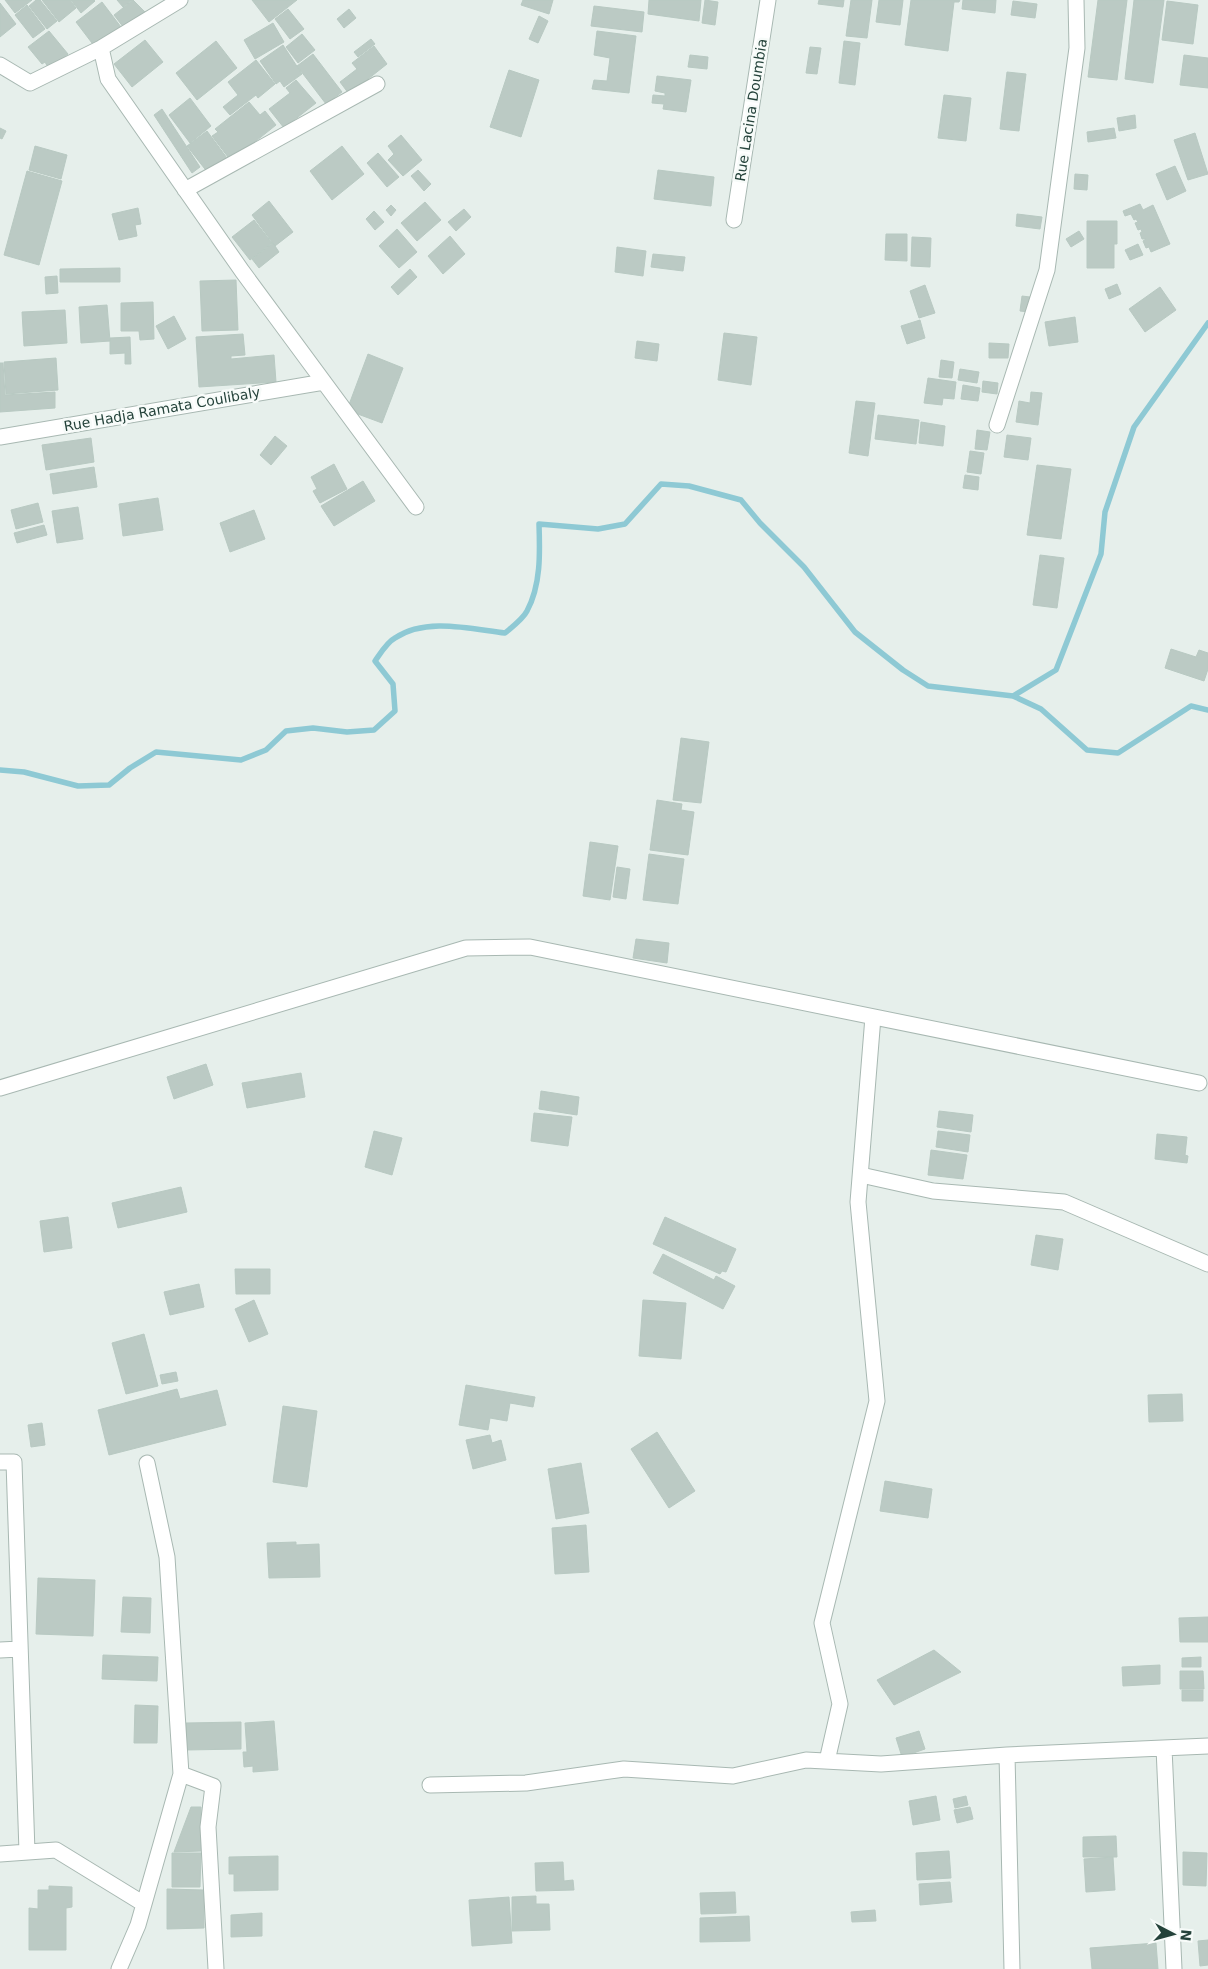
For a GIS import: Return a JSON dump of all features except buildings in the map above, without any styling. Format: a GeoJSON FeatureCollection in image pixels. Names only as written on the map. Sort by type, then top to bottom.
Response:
{"type":"FeatureCollection","features":[{"type":"Feature","properties":{"kind":"street"},"geometry":{"type":"LineString","coordinates":[[0,65],[30,83],[101,48],[180,0]]}},
{"type":"Feature","properties":{"kind":"street","name":"Rue Lacina Doumbia"},"geometry":{"type":"LineString","coordinates":[[734,220],[768,0]]}},
{"type":"Feature","properties":{"kind":"street"},"geometry":{"type":"LineString","coordinates":[[997,425],[1047,270],[1077,48],[1076,0]]}},
{"type":"Feature","properties":{"kind":"street"},"geometry":{"type":"LineString","coordinates":[[101,48],[108,79],[242,271],[416,507]]}},
{"type":"Feature","properties":{"kind":"street"},"geometry":{"type":"LineString","coordinates":[[185,190],[377,84]]}},
{"type":"Feature","properties":{"kind":"street","name":"Rue Hadja Ramata Coulibaly"},"geometry":{"type":"LineString","coordinates":[[0,437],[324,382]]}},
{"type":"Feature","properties":{"kind":"street"},"geometry":{"type":"LineString","coordinates":[[0,1088],[466,948],[530,948],[1198,1083]]}},
{"type":"Feature","properties":{"kind":"street"},"geometry":{"type":"LineString","coordinates":[[827,1761],[840,1704],[822,1623],[877,1402],[858,1202],[873,1017]]}},
{"type":"Feature","properties":{"kind":"street"},"geometry":{"type":"LineString","coordinates":[[861,1175],[933,1191],[1064,1202],[1208,1264]]}},
{"type":"Feature","properties":{"kind":"street"},"geometry":{"type":"LineString","coordinates":[[0,1462],[14,1462],[27,1852]]}},
{"type":"Feature","properties":{"kind":"street"},"geometry":{"type":"LineString","coordinates":[[119,1969],[144,1904],[181,1774],[167,1557],[147,1463]]}},
{"type":"Feature","properties":{"kind":"street"},"geometry":{"type":"LineString","coordinates":[[0,1650],[20,1649]]}},
{"type":"Feature","properties":{"kind":"street"},"geometry":{"type":"LineString","coordinates":[[430,1785],[526,1784],[624,1769],[733,1776],[806,1760],[881,1764],[1007,1755],[1208,1746]]}},
{"type":"Feature","properties":{"kind":"street"},"geometry":{"type":"LineString","coordinates":[[1164,1748],[1174,1969]]}},
{"type":"Feature","properties":{"kind":"street"},"geometry":{"type":"LineString","coordinates":[[1007,1755],[1012,1969]]}},
{"type":"Feature","properties":{"kind":"street"},"geometry":{"type":"LineString","coordinates":[[181,1774],[213,1786],[208,1827],[216,1969]]}},
{"type":"Feature","properties":{"kind":"street"},"geometry":{"type":"LineString","coordinates":[[0,1854],[56,1850],[144,1904]]}},
{"type":"Feature","properties":{"kind":"waterway"},"geometry":{"type":"LineString","coordinates":[[1013,696],[1056,670],[1101,554],[1105,512],[1134,427],[1208,323]]}},
{"type":"Feature","properties":{"kind":"waterway"},"geometry":{"type":"LineString","coordinates":[[0,770],[24,772],[78,786],[109,785],[130,768],[156,752],[241,760],[266,750],[286,731],[313,728],[347,732],[374,730],[395,711],[393,684],[375,661],[392,640],[407,632],[434,626],[463,627],[505,633],[525,614],[532,601],[537,580],[539,524],[598,529],[625,524],[661,484],[689,486],[741,500],[760,523],[804,567],[855,632],[903,670],[928,686],[1013,696],[1041,709],[1087,750],[1118,753],[1191,706],[1208,710]]}}]}
